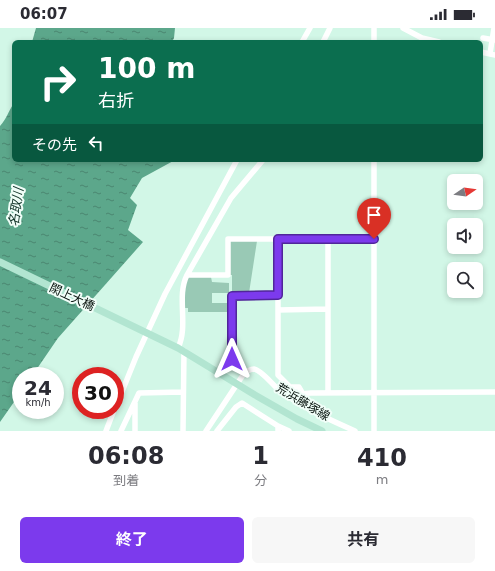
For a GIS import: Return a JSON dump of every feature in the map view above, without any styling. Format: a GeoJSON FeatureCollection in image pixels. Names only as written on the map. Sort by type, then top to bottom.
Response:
{"type":"FeatureCollection","features":[{"type":"Feature","properties":{"kind":"main road","name":"閖上大橋"},"geometry":{"type":"LineString","coordinates":[[0,262],[181,349],[297,419],[322,431]]}},
{"type":"Feature","properties":{"kind":"street"},"geometry":{"type":"LineString","coordinates":[[303,40],[310,28]]}},
{"type":"Feature","properties":{"kind":"street"},"geometry":{"type":"LineString","coordinates":[[324,40],[330,28]]}},
{"type":"Feature","properties":{"kind":"street"},"geometry":{"type":"LineString","coordinates":[[374,28],[374,40]]}},
{"type":"Feature","properties":{"kind":"street"},"geometry":{"type":"LineString","coordinates":[[403,28],[412,30],[422,38],[430,40]]}},
{"type":"Feature","properties":{"kind":"street"},"geometry":{"type":"LineString","coordinates":[[492,55],[494,28]]}},
{"type":"Feature","properties":{"kind":"street"},"geometry":{"type":"LineString","coordinates":[[483,38],[494,40]]}},
{"type":"Feature","properties":{"kind":"street"},"geometry":{"type":"LineString","coordinates":[[124,386],[145,332],[236,162]]}},
{"type":"Feature","properties":{"kind":"street"},"geometry":{"type":"LineString","coordinates":[[183,431],[181,349],[184,309],[183,282],[231,198],[261,162]]}},
{"type":"Feature","properties":{"kind":"street"},"geometry":{"type":"LineString","coordinates":[[374,162],[374,431]]}},
{"type":"Feature","properties":{"kind":"street"},"geometry":{"type":"LineString","coordinates":[[187,275],[228,275],[228,239],[374,239]]}},
{"type":"Feature","properties":{"kind":"street"},"geometry":{"type":"LineString","coordinates":[[278,239],[278,375],[290,387],[299,387],[303,394]]}},
{"type":"Feature","properties":{"kind":"street"},"geometry":{"type":"LineString","coordinates":[[328,239],[328,392]]}},
{"type":"Feature","properties":{"kind":"street"},"geometry":{"type":"LineString","coordinates":[[232,359],[232,296],[278,295]]}},
{"type":"Feature","properties":{"kind":"street"},"geometry":{"type":"LineString","coordinates":[[278,310],[328,309]]}},
{"type":"Feature","properties":{"kind":"street","name":"荒浜藤塚線"},"geometry":{"type":"LineString","coordinates":[[238,384],[248,370],[253,369],[258,371],[278,388],[315,412],[355,431]]}},
{"type":"Feature","properties":{"kind":"street"},"geometry":{"type":"LineString","coordinates":[[206,431],[238,384]]}},
{"type":"Feature","properties":{"kind":"street"},"geometry":{"type":"LineString","coordinates":[[121,431],[139,393],[183,392]]}},
{"type":"Feature","properties":{"kind":"street"},"geometry":{"type":"LineString","coordinates":[[298,401],[303,394],[328,392],[495,392]]}},
{"type":"Feature","properties":{"kind":"street"},"geometry":{"type":"LineString","coordinates":[[135,401],[135,431]]}},
{"type":"Feature","properties":{"kind":"street"},"geometry":{"type":"LineString","coordinates":[[217,431],[236,407],[242,404],[278,428],[289,431]]}},
{"type":"Feature","properties":{"kind":"street"},"geometry":{"type":"LineString","coordinates":[[106,431],[111,419]]}},
{"type":"Feature","properties":{"kind":"shaded area"},"geometry":{"type":"Polygon","coordinates":[[[230,241],[257,241],[249,293],[232,293],[232,275],[230,275],[230,241]]]}},
{"type":"Feature","properties":{"kind":"shaded area"},"geometry":{"type":"Polygon","coordinates":[[[188,277],[211,277],[212,282],[229,283],[229,293],[212,293],[212,303],[229,303],[229,312],[188,312],[188,308],[185,308],[185,285],[188,277]]]}},
{"type":"Feature","properties":{"kind":"water"},"geometry":{"type":"Polygon","coordinates":[[[36,28],[175,28],[173,40],[33,40],[36,28]]]}},
{"type":"Feature","properties":{"kind":"water","name":"名取川"},"geometry":{"type":"Polygon","coordinates":[[[12,107],[12,162],[171,162],[142,178],[130,198],[137,205],[128,230],[143,242],[58,338],[38,367],[12,367],[12,405],[0,422],[0,126],[12,107]]]}},
{"type":"Feature","properties":{"kind":"route"},"geometry":{"type":"LineString","coordinates":[[232,359],[232,296],[278,295],[278,239],[374,239]]}}]}
